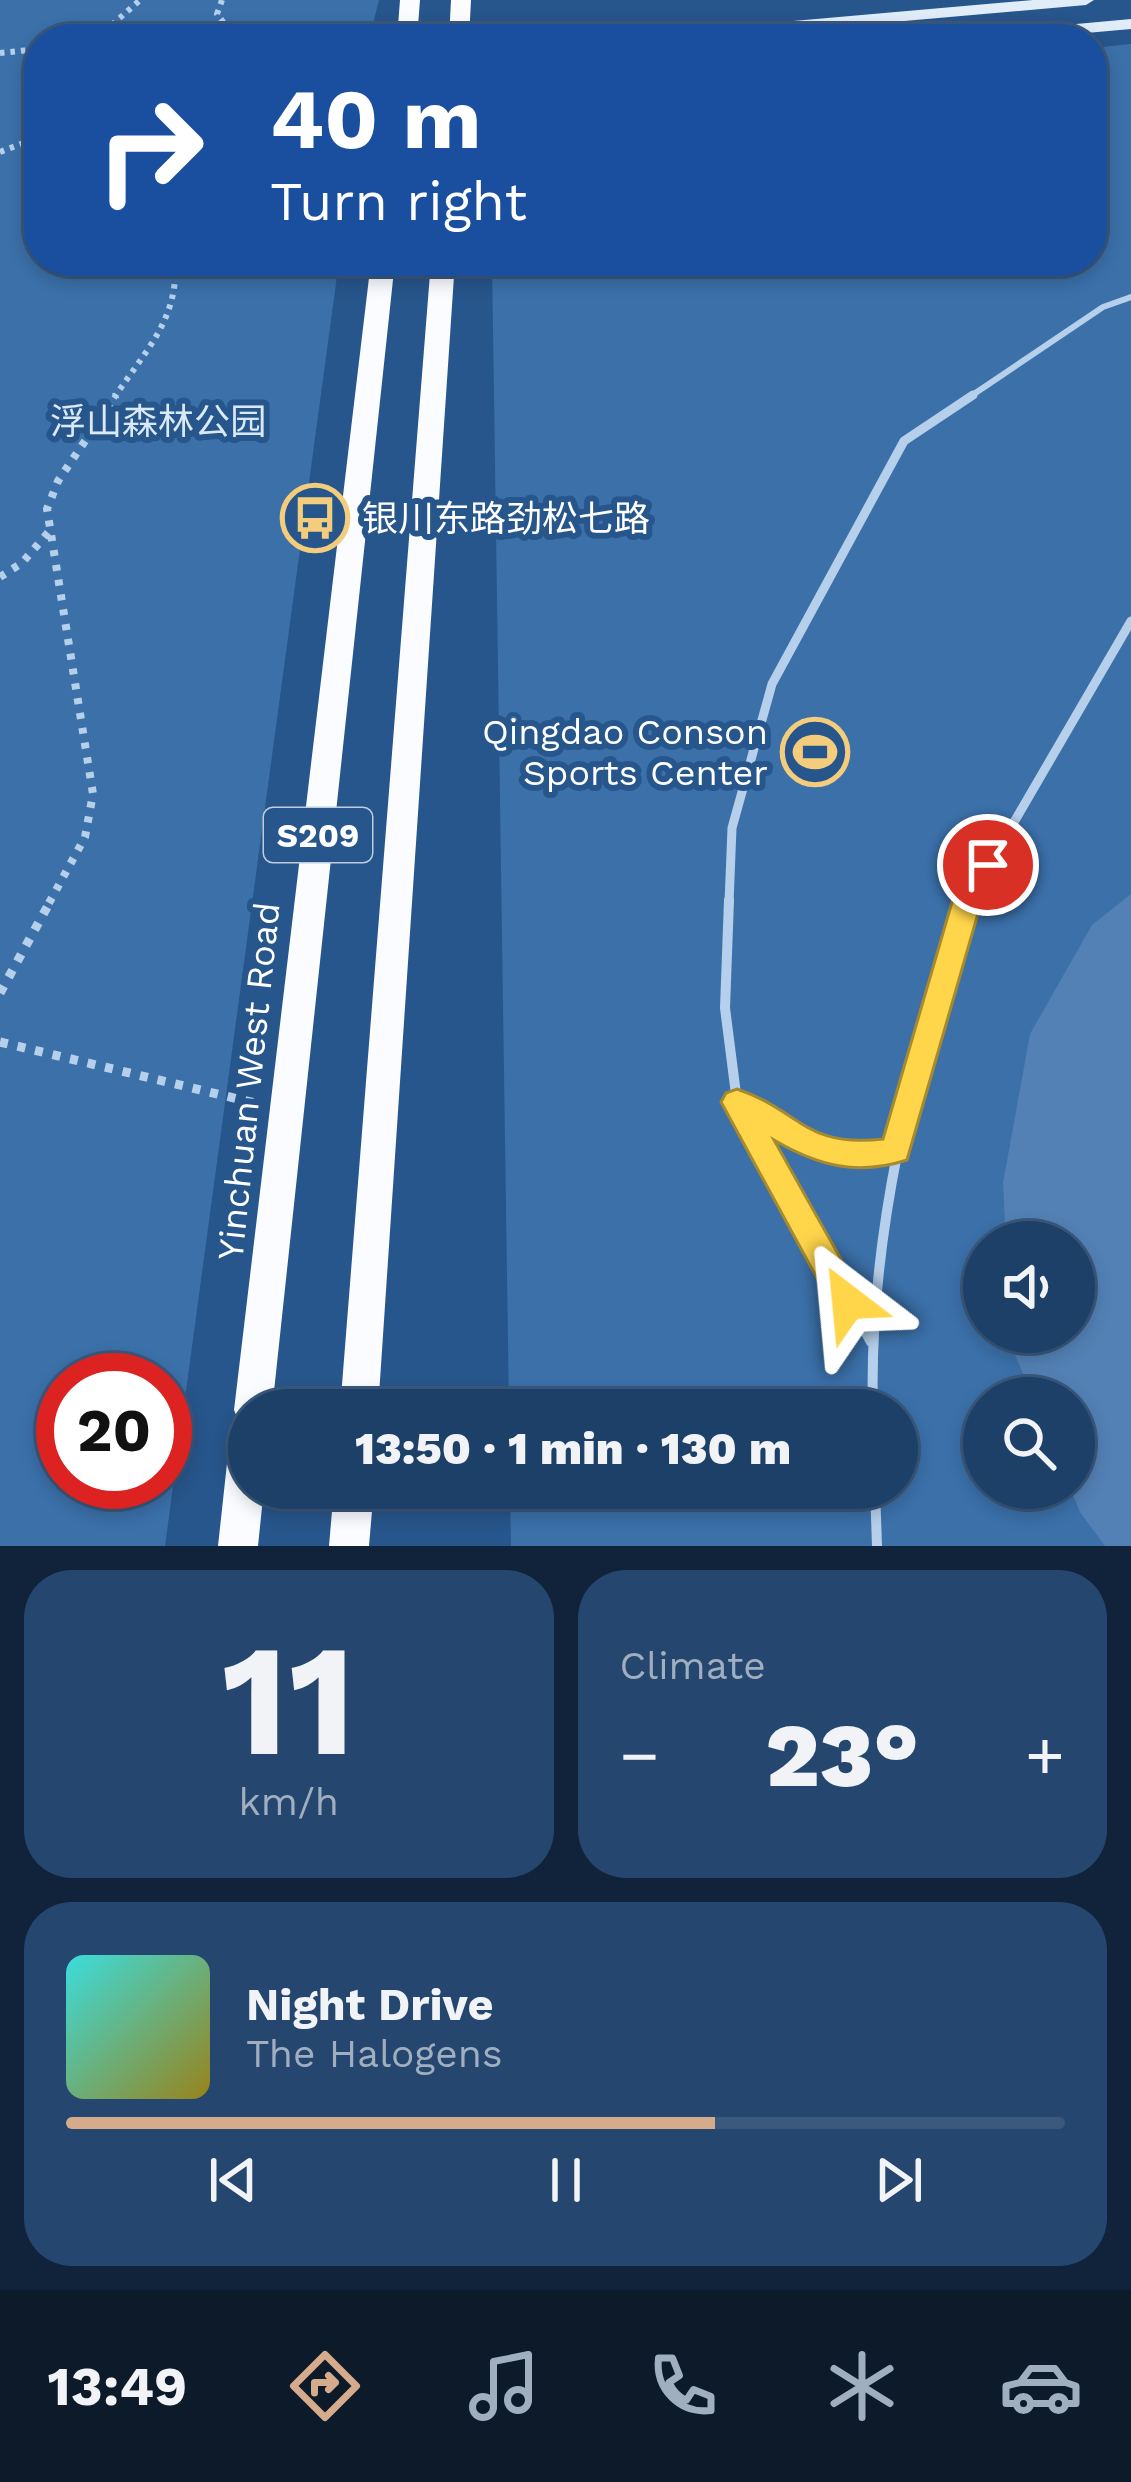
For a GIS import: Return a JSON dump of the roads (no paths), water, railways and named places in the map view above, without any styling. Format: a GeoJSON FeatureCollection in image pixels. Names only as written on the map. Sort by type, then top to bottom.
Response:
{"type":"FeatureCollection","features":[{"type":"Feature","properties":{"kind":"main road"},"geometry":{"type":"LineString","coordinates":[[814,24],[1086,0]]}},
{"type":"Feature","properties":{"kind":"main road","name":"Yinchuan West Road"},"geometry":{"type":"LineString","coordinates":[[255,1389],[381,276]]}},
{"type":"Feature","properties":{"kind":"main road","name":"S209"},"geometry":{"type":"LineString","coordinates":[[361,1389],[442,276]]}},
{"type":"Feature","properties":{"kind":"main road"},"geometry":{"type":"LineString","coordinates":[[238,1546],[242,1509]]}},
{"type":"Feature","properties":{"kind":"main road"},"geometry":{"type":"LineString","coordinates":[[350,1546],[353,1509]]}},
{"type":"Feature","properties":{"kind":"lane"},"geometry":{"type":"LineString","coordinates":[[871,1342],[737,1102],[725,1008],[732,828],[772,684],[904,441],[1103,307],[1131,297]]}},
{"type":"Feature","properties":{"kind":"lane"},"geometry":{"type":"LineString","coordinates":[[872,1389],[871,1342],[896,1150],[967,902],[1131,621]]}},
{"type":"Feature","properties":{"kind":"lane"},"geometry":{"type":"LineString","coordinates":[[737,1102],[816,1148],[845,1156],[896,1150]]}},
{"type":"Feature","properties":{"kind":"lane"},"geometry":{"type":"LineString","coordinates":[[876,1509],[877,1546]]}},
{"type":"Feature","properties":{"kind":"place","name":"银川东路劲松七路"},"geometry":{"type":"Point","coordinates":[315,518]}},
{"type":"Feature","properties":{"kind":"place","name":"Qingdao Conson Sports Center"},"geometry":{"type":"Point","coordinates":[815,752]}},
{"type":"Feature","properties":{"kind":"park label","name":"浮山森林公园"},"geometry":{"type":"Point","coordinates":[158,421]}}]}
